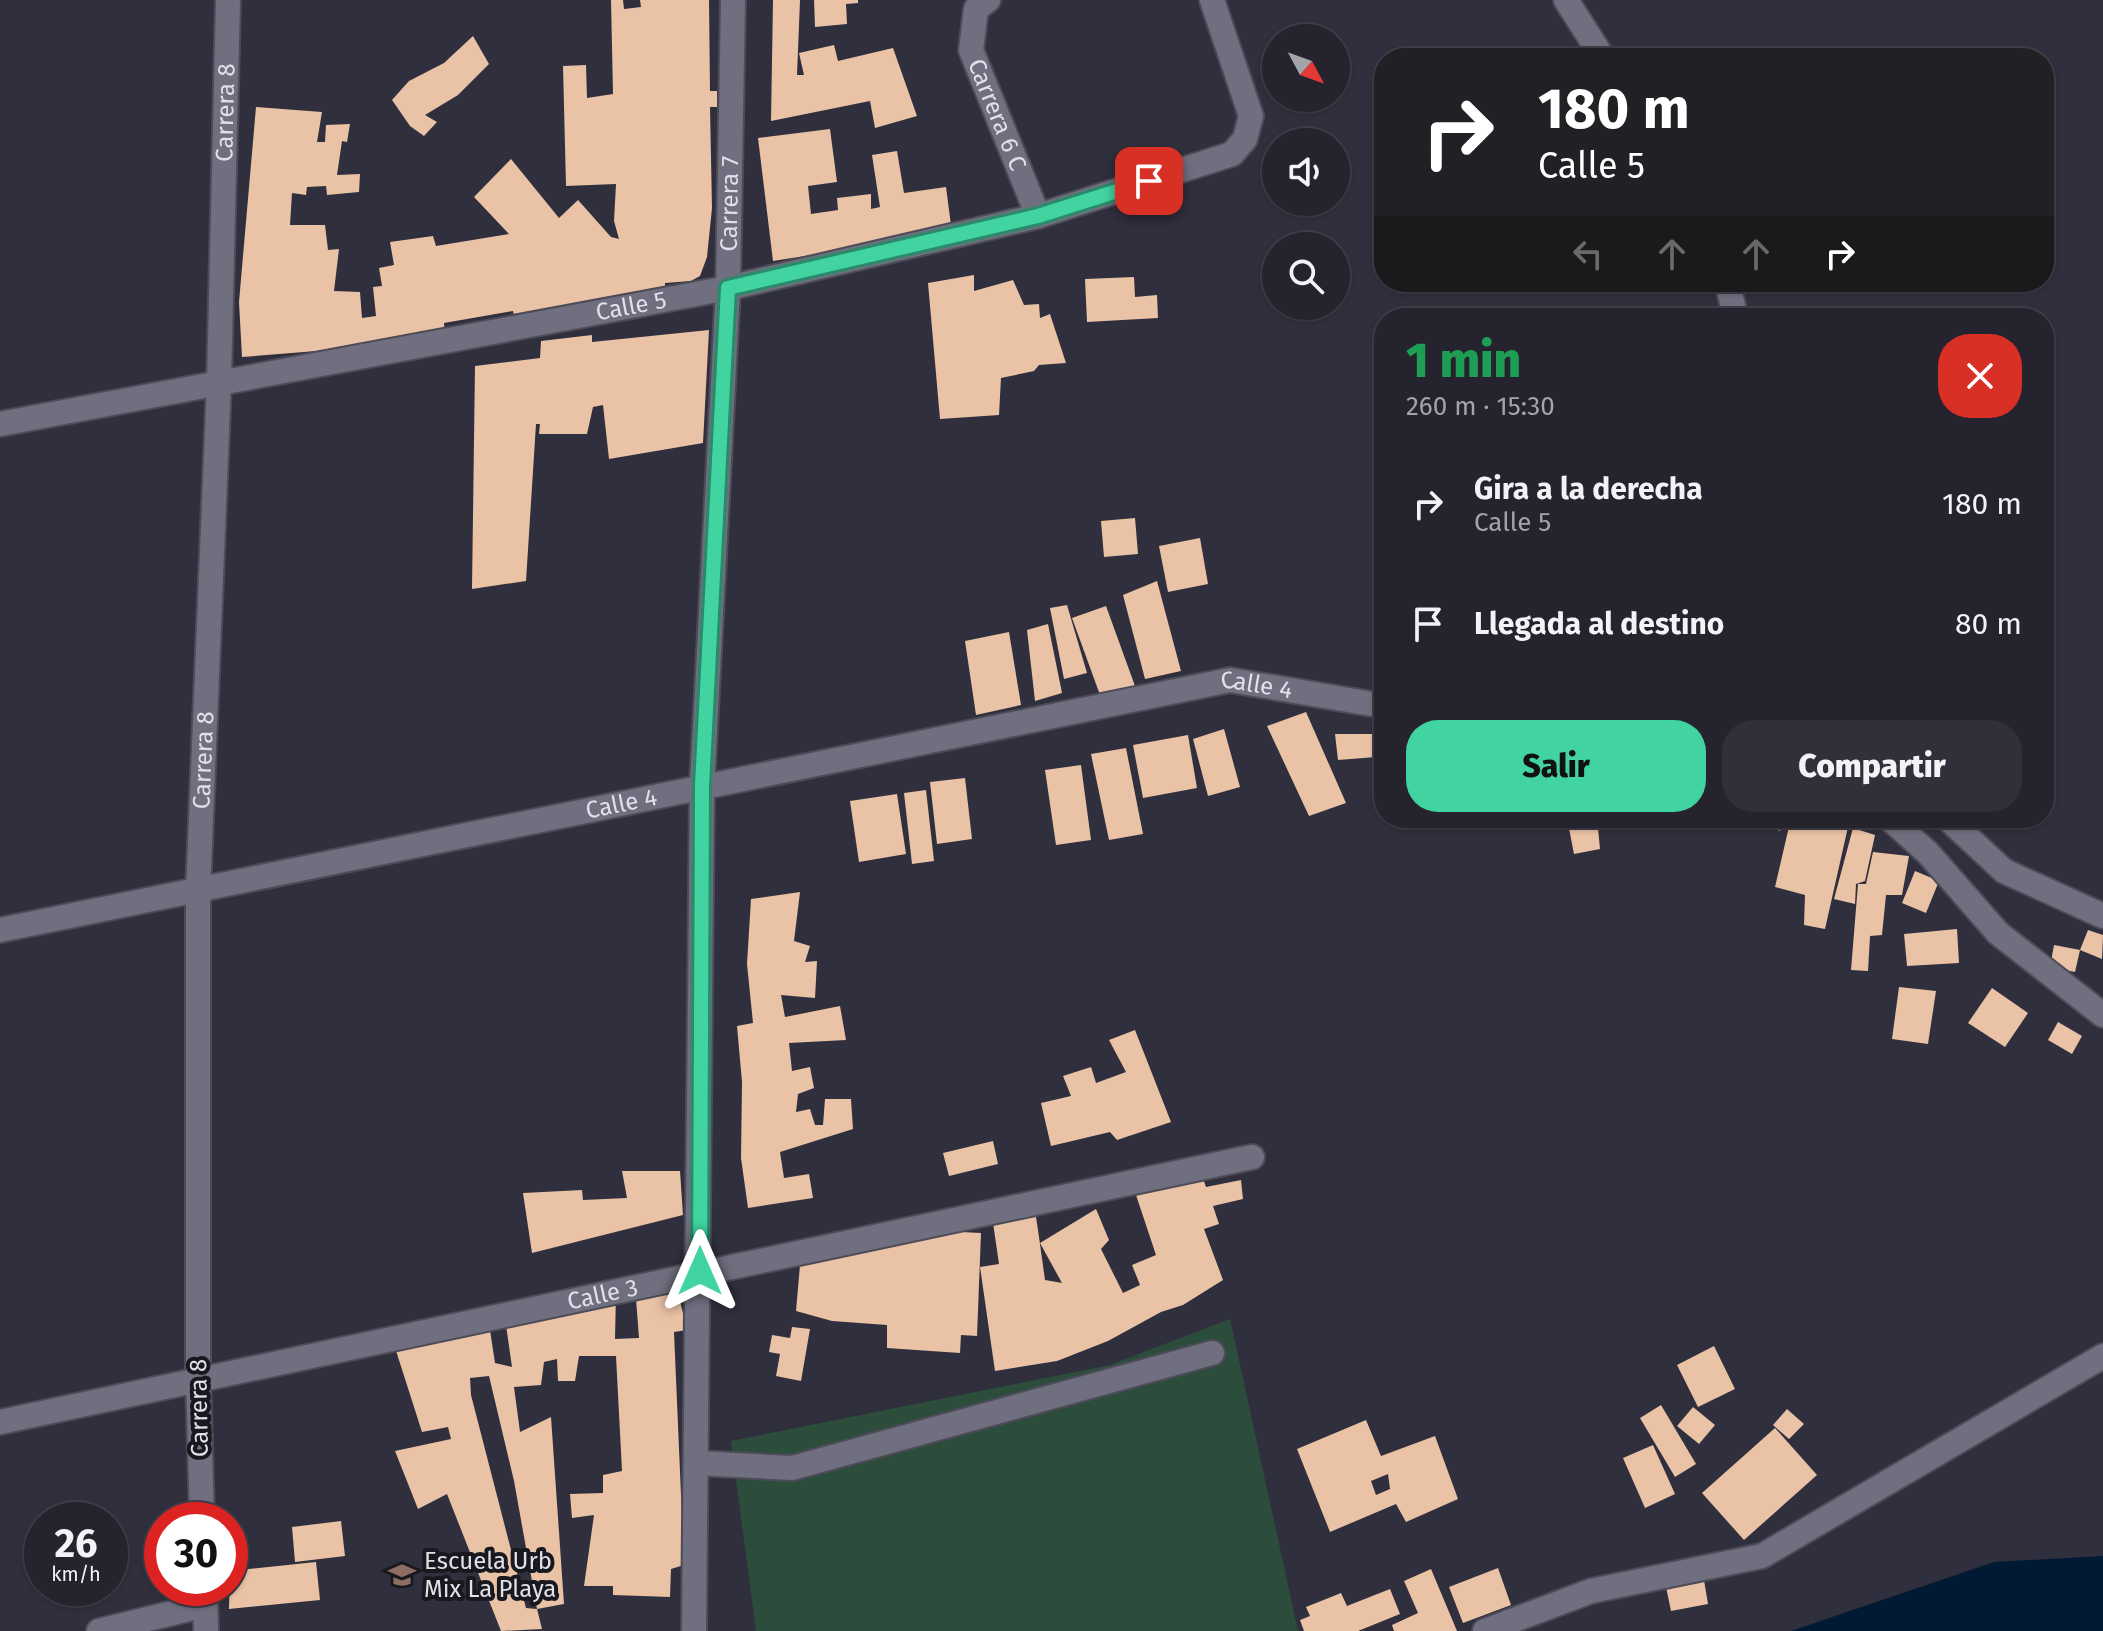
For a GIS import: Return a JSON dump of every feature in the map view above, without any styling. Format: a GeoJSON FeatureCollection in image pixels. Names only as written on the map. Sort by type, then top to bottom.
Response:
{"type":"FeatureCollection","features":[{"type":"Feature","properties":{"kind":"street","name":"Carrera 8"},"geometry":{"type":"LineString","coordinates":[[201,1502],[198,1378],[198,891],[219,383],[228,0]]}},
{"type":"Feature","properties":{"kind":"street","name":"Carrera 7"},"geometry":{"type":"LineString","coordinates":[[694,1631],[700,1271],[702,786],[728,288],[733,0]]}},
{"type":"Feature","properties":{"kind":"street","name":"Calle 5"},"geometry":{"type":"LineString","coordinates":[[0,424],[728,288],[1038,216],[1232,154],[1245,139],[1251,116],[1212,0]]}},
{"type":"Feature","properties":{"kind":"street"},"geometry":{"type":"LineString","coordinates":[[1566,0],[1597,48]]}},
{"type":"Feature","properties":{"kind":"street","name":"Carrera 6 C"},"geometry":{"type":"LineString","coordinates":[[982,5],[971,50],[1038,216]]}},
{"type":"Feature","properties":{"kind":"street","name":"Calle 4"},"geometry":{"type":"LineString","coordinates":[[0,930],[1230,680],[1374,704]]}},
{"type":"Feature","properties":{"kind":"street"},"geometry":{"type":"LineString","coordinates":[[1900,828],[1928,853],[1998,933],[2103,1015]]}},
{"type":"Feature","properties":{"kind":"street"},"geometry":{"type":"LineString","coordinates":[[1958,828],[2004,871],[2103,916]]}},
{"type":"Feature","properties":{"kind":"street","name":"Calle 3"},"geometry":{"type":"LineString","coordinates":[[0,1422],[700,1271],[1252,1157]]}},
{"type":"Feature","properties":{"kind":"street"},"geometry":{"type":"LineString","coordinates":[[697,1463],[792,1468],[1212,1353]]}},
{"type":"Feature","properties":{"kind":"street"},"geometry":{"type":"LineString","coordinates":[[1485,1631],[1591,1591],[1762,1556],[2103,1356]]}},
{"type":"Feature","properties":{"kind":"street"},"geometry":{"type":"LineString","coordinates":[[99,1631],[175,1606]]}},
{"type":"Feature","properties":{"kind":"street"},"geometry":{"type":"LineString","coordinates":[[205,1606],[206,1631]]}},
{"type":"Feature","properties":{"kind":"green space"},"geometry":{"type":"Polygon","coordinates":[[[1230,1319],[1298,1631],[756,1631],[731,1441],[1110,1365],[1230,1319]]]}},
{"type":"Feature","properties":{"kind":"water"},"geometry":{"type":"Polygon","coordinates":[[[2103,1556],[2103,1631],[1791,1631],[1994,1562],[2103,1556]]]}},
{"type":"Feature","properties":{"kind":"building"},"geometry":{"type":"Polygon","coordinates":[[[611,0],[623,0],[624,9],[641,7],[640,0],[709,0],[710,91],[717,91],[717,107],[710,107],[712,208],[707,257],[700,276],[691,281],[665,283],[665,292],[571,304],[571,315],[515,321],[513,311],[444,323],[445,334],[379,346],[242,357],[239,302],[256,107],[322,112],[317,142],[325,142],[326,125],[350,124],[347,142],[342,141],[337,175],[360,174],[359,192],[327,195],[326,186],[307,187],[306,195],[292,193],[290,225],[325,225],[328,250],[339,249],[334,291],[360,292],[362,318],[376,316],[373,287],[382,286],[379,268],[394,265],[390,242],[433,236],[436,246],[509,234],[474,197],[511,159],[559,218],[578,200],[611,237],[619,239],[614,221],[616,184],[566,186],[563,66],[586,65],[587,98],[613,94],[611,0]]]}},
{"type":"Feature","properties":{"kind":"building"},"geometry":{"type":"Polygon","coordinates":[[[773,0],[800,0],[797,75],[804,75],[799,53],[834,45],[838,61],[893,48],[917,116],[875,128],[870,101],[771,121],[773,0]]]}},
{"type":"Feature","properties":{"kind":"building"},"geometry":{"type":"Polygon","coordinates":[[[814,0],[858,0],[858,3],[846,4],[847,24],[815,27],[814,0]]]}},
{"type":"Feature","properties":{"kind":"building"},"geometry":{"type":"Polygon","coordinates":[[[473,36],[489,64],[458,95],[425,115],[437,122],[424,136],[410,126],[392,100],[409,81],[444,63],[473,36]]]}},
{"type":"Feature","properties":{"kind":"building"},"geometry":{"type":"Polygon","coordinates":[[[830,129],[837,182],[808,186],[811,214],[838,210],[837,198],[871,194],[871,209],[880,207],[872,155],[897,151],[904,193],[946,187],[952,233],[773,261],[758,138],[830,129]]]}},
{"type":"Feature","properties":{"kind":"building"},"geometry":{"type":"Polygon","coordinates":[[[974,275],[974,291],[1013,280],[1024,305],[1039,304],[1040,318],[1050,314],[1066,363],[1039,365],[1034,371],[1001,378],[999,415],[940,419],[928,283],[974,275]]]}},
{"type":"Feature","properties":{"kind":"building"},"geometry":{"type":"Polygon","coordinates":[[[1134,277],[1135,297],[1157,295],[1158,318],[1087,322],[1085,279],[1134,277]]]}},
{"type":"Feature","properties":{"kind":"building"},"geometry":{"type":"Polygon","coordinates":[[[709,330],[703,443],[609,459],[603,405],[593,407],[587,434],[539,434],[540,424],[536,424],[526,581],[472,589],[475,366],[540,358],[541,341],[592,335],[592,342],[709,330]]]}},
{"type":"Feature","properties":{"kind":"building"},"geometry":{"type":"Polygon","coordinates":[[[1135,518],[1138,554],[1104,557],[1101,521],[1135,518]]]}},
{"type":"Feature","properties":{"kind":"building"},"geometry":{"type":"Polygon","coordinates":[[[1200,538],[1208,584],[1168,592],[1159,546],[1200,538]]]}},
{"type":"Feature","properties":{"kind":"building"},"geometry":{"type":"Polygon","coordinates":[[[1157,581],[1181,671],[1145,679],[1123,595],[1157,581]]]}},
{"type":"Feature","properties":{"kind":"building"},"geometry":{"type":"Polygon","coordinates":[[[1067,605],[1087,673],[1064,679],[1050,608],[1067,605]]]}},
{"type":"Feature","properties":{"kind":"building"},"geometry":{"type":"Polygon","coordinates":[[[1106,606],[1135,686],[1100,695],[1072,618],[1106,606]]]}},
{"type":"Feature","properties":{"kind":"building"},"geometry":{"type":"Polygon","coordinates":[[[1048,624],[1062,693],[1035,701],[1027,630],[1048,624]]]}},
{"type":"Feature","properties":{"kind":"building"},"geometry":{"type":"Polygon","coordinates":[[[1009,632],[1021,705],[976,715],[965,641],[1009,632]]]}},
{"type":"Feature","properties":{"kind":"building"},"geometry":{"type":"Polygon","coordinates":[[[1306,712],[1346,803],[1309,816],[1267,726],[1306,712]]]}},
{"type":"Feature","properties":{"kind":"building"},"geometry":{"type":"Polygon","coordinates":[[[1224,729],[1240,787],[1208,796],[1193,739],[1224,729]]]}},
{"type":"Feature","properties":{"kind":"building"},"geometry":{"type":"Polygon","coordinates":[[[1335,734],[1374,734],[1374,757],[1338,760],[1335,734]]]}},
{"type":"Feature","properties":{"kind":"building"},"geometry":{"type":"Polygon","coordinates":[[[1188,735],[1197,788],[1143,798],[1133,745],[1188,735]]]}},
{"type":"Feature","properties":{"kind":"building"},"geometry":{"type":"Polygon","coordinates":[[[1126,748],[1143,834],[1109,840],[1091,754],[1126,748]]]}},
{"type":"Feature","properties":{"kind":"building"},"geometry":{"type":"Polygon","coordinates":[[[1081,765],[1091,840],[1056,845],[1045,770],[1081,765]]]}},
{"type":"Feature","properties":{"kind":"building"},"geometry":{"type":"Polygon","coordinates":[[[965,778],[972,839],[937,844],[930,782],[965,778]]]}},
{"type":"Feature","properties":{"kind":"building"},"geometry":{"type":"Polygon","coordinates":[[[926,790],[934,861],[912,864],[904,793],[926,790]]]}},
{"type":"Feature","properties":{"kind":"building"},"geometry":{"type":"Polygon","coordinates":[[[897,794],[906,854],[859,862],[850,801],[897,794]]]}},
{"type":"Feature","properties":{"kind":"building"},"geometry":{"type":"Polygon","coordinates":[[[1569,828],[1598,828],[1600,849],[1574,854],[1569,828]]]}},
{"type":"Feature","properties":{"kind":"building"},"geometry":{"type":"Polygon","coordinates":[[[1789,828],[1848,828],[1825,929],[1804,925],[1805,895],[1775,887],[1789,828]]]}},
{"type":"Feature","properties":{"kind":"building"},"geometry":{"type":"Polygon","coordinates":[[[1853,828],[1875,835],[1865,881],[1856,884],[1855,904],[1834,899],[1853,828]]]}},
{"type":"Feature","properties":{"kind":"building"},"geometry":{"type":"Polygon","coordinates":[[[1873,852],[1909,856],[1902,895],[1886,895],[1882,935],[1870,936],[1868,971],[1851,970],[1858,884],[1866,884],[1873,852]]]}},
{"type":"Feature","properties":{"kind":"building"},"geometry":{"type":"Polygon","coordinates":[[[1915,871],[1939,881],[1926,913],[1902,903],[1915,871]]]}},
{"type":"Feature","properties":{"kind":"building"},"geometry":{"type":"Polygon","coordinates":[[[800,892],[794,941],[810,946],[805,962],[817,961],[815,998],[781,995],[785,1017],[840,1006],[846,1040],[789,1043],[792,1071],[810,1067],[814,1088],[798,1094],[796,1112],[810,1109],[815,1125],[823,1125],[825,1099],[851,1099],[853,1129],[780,1152],[784,1178],[809,1174],[813,1198],[748,1208],[741,1158],[742,1082],[737,1026],[753,1023],[747,964],[751,899],[800,892]]]}},
{"type":"Feature","properties":{"kind":"building"},"geometry":{"type":"Polygon","coordinates":[[[1957,929],[1959,963],[1907,966],[1904,934],[1957,929]]]}},
{"type":"Feature","properties":{"kind":"building"},"geometry":{"type":"Polygon","coordinates":[[[2088,930],[2103,935],[2102,959],[2080,950],[2088,930]]]}},
{"type":"Feature","properties":{"kind":"building"},"geometry":{"type":"Polygon","coordinates":[[[2054,945],[2080,950],[2075,972],[2050,967],[2054,945]]]}},
{"type":"Feature","properties":{"kind":"building"},"geometry":{"type":"Polygon","coordinates":[[[1899,987],[1936,991],[1928,1044],[1892,1039],[1899,987]]]}},
{"type":"Feature","properties":{"kind":"building"},"geometry":{"type":"Polygon","coordinates":[[[1992,988],[2028,1013],[2005,1047],[1968,1023],[1992,988]]]}},
{"type":"Feature","properties":{"kind":"building"},"geometry":{"type":"Polygon","coordinates":[[[2058,1022],[2082,1036],[2072,1054],[2048,1040],[2058,1022]]]}},
{"type":"Feature","properties":{"kind":"building"},"geometry":{"type":"Polygon","coordinates":[[[1135,1030],[1171,1122],[1117,1140],[1110,1132],[1051,1146],[1041,1103],[1071,1096],[1063,1076],[1091,1067],[1096,1083],[1126,1072],[1109,1040],[1135,1030]]]}},
{"type":"Feature","properties":{"kind":"building"},"geometry":{"type":"Polygon","coordinates":[[[993,1141],[998,1164],[949,1176],[943,1153],[993,1141]]]}},
{"type":"Feature","properties":{"kind":"building"},"geometry":{"type":"Polygon","coordinates":[[[622,1171],[680,1171],[683,1215],[532,1253],[523,1193],[582,1190],[583,1200],[627,1198],[622,1171]]]}},
{"type":"Feature","properties":{"kind":"building"},"geometry":{"type":"Polygon","coordinates":[[[1201,1172],[1206,1187],[1241,1180],[1243,1199],[1213,1206],[1219,1224],[1204,1229],[1223,1280],[1183,1305],[1161,1312],[1108,1341],[1057,1361],[995,1371],[980,1267],[999,1264],[992,1216],[1035,1210],[1045,1280],[1062,1283],[1040,1243],[1096,1209],[1109,1240],[1101,1249],[1123,1293],[1140,1285],[1132,1265],[1156,1255],[1134,1189],[1201,1172]]]}},
{"type":"Feature","properties":{"kind":"building"},"geometry":{"type":"Polygon","coordinates":[[[942,1231],[981,1233],[977,1336],[961,1335],[960,1353],[887,1348],[887,1325],[832,1321],[796,1311],[802,1242],[942,1231]]]}},
{"type":"Feature","properties":{"kind":"building"},"geometry":{"type":"Polygon","coordinates":[[[675,1280],[687,1330],[674,1332],[684,1565],[671,1569],[670,1597],[613,1595],[613,1586],[584,1586],[594,1515],[572,1518],[570,1494],[603,1493],[603,1475],[622,1471],[616,1356],[579,1356],[575,1381],[558,1381],[557,1359],[544,1362],[541,1385],[514,1387],[520,1432],[551,1417],[564,1604],[537,1609],[542,1629],[501,1631],[447,1494],[418,1509],[395,1451],[451,1439],[448,1427],[422,1432],[390,1332],[488,1317],[495,1363],[512,1367],[504,1311],[616,1292],[615,1339],[639,1338],[635,1286],[675,1280]],[[489,1376],[470,1378],[471,1395],[526,1608],[537,1609],[514,1481],[489,1376]]]}},
{"type":"Feature","properties":{"kind":"building"},"geometry":{"type":"Polygon","coordinates":[[[792,1327],[810,1329],[801,1381],[776,1376],[780,1354],[769,1352],[772,1335],[790,1338],[792,1327]]]}},
{"type":"Feature","properties":{"kind":"building"},"geometry":{"type":"Polygon","coordinates":[[[1714,1346],[1735,1389],[1698,1407],[1677,1365],[1714,1346]]]}},
{"type":"Feature","properties":{"kind":"building"},"geometry":{"type":"Polygon","coordinates":[[[1661,1405],[1696,1464],[1675,1477],[1640,1418],[1661,1405]]]}},
{"type":"Feature","properties":{"kind":"building"},"geometry":{"type":"Polygon","coordinates":[[[1693,1407],[1715,1425],[1699,1444],[1677,1426],[1693,1407]]]}},
{"type":"Feature","properties":{"kind":"building"},"geometry":{"type":"Polygon","coordinates":[[[1787,1409],[1804,1424],[1789,1439],[1773,1425],[1787,1409]]]}},
{"type":"Feature","properties":{"kind":"building"},"geometry":{"type":"Polygon","coordinates":[[[1366,1420],[1381,1456],[1435,1436],[1458,1499],[1406,1522],[1396,1504],[1330,1532],[1297,1449],[1366,1420]],[[1388,1474],[1371,1481],[1376,1495],[1390,1489],[1388,1474]]]}},
{"type":"Feature","properties":{"kind":"building"},"geometry":{"type":"Polygon","coordinates":[[[1775,1428],[1817,1475],[1744,1540],[1702,1493],[1775,1428]]]}},
{"type":"Feature","properties":{"kind":"building"},"geometry":{"type":"Polygon","coordinates":[[[1653,1445],[1675,1494],[1645,1508],[1623,1458],[1653,1445]]]}},
{"type":"Feature","properties":{"kind":"building"},"geometry":{"type":"Polygon","coordinates":[[[341,1521],[345,1556],[295,1562],[292,1527],[341,1521]]]}},
{"type":"Feature","properties":{"kind":"building"},"geometry":{"type":"Polygon","coordinates":[[[316,1562],[320,1600],[229,1609],[229,1606],[248,1606],[248,1569],[316,1562]]]}},
{"type":"Feature","properties":{"kind":"building"},"geometry":{"type":"Polygon","coordinates":[[[1498,1568],[1511,1605],[1463,1623],[1449,1587],[1498,1568]]]}},
{"type":"Feature","properties":{"kind":"building"},"geometry":{"type":"Polygon","coordinates":[[[1431,1569],[1457,1631],[1394,1631],[1392,1625],[1418,1613],[1404,1581],[1431,1569]]]}},
{"type":"Feature","properties":{"kind":"building"},"geometry":{"type":"Polygon","coordinates":[[[1704,1580],[1708,1604],[1671,1611],[1666,1587],[1704,1580]]]}},
{"type":"Feature","properties":{"kind":"building"},"geometry":{"type":"Polygon","coordinates":[[[1390,1589],[1400,1614],[1358,1631],[1304,1631],[1300,1620],[1310,1616],[1306,1607],[1341,1593],[1347,1606],[1390,1589]]]}},
{"type":"Feature","properties":{"kind":"place","name":"Escuela Urb Mix La Playa"},"geometry":{"type":"Point","coordinates":[402,1575]}},
{"type":"Feature","properties":{"kind":"route"},"geometry":{"type":"LineString","coordinates":[[700,1271],[702,786],[728,288],[1038,216],[1149,181]]}}]}
